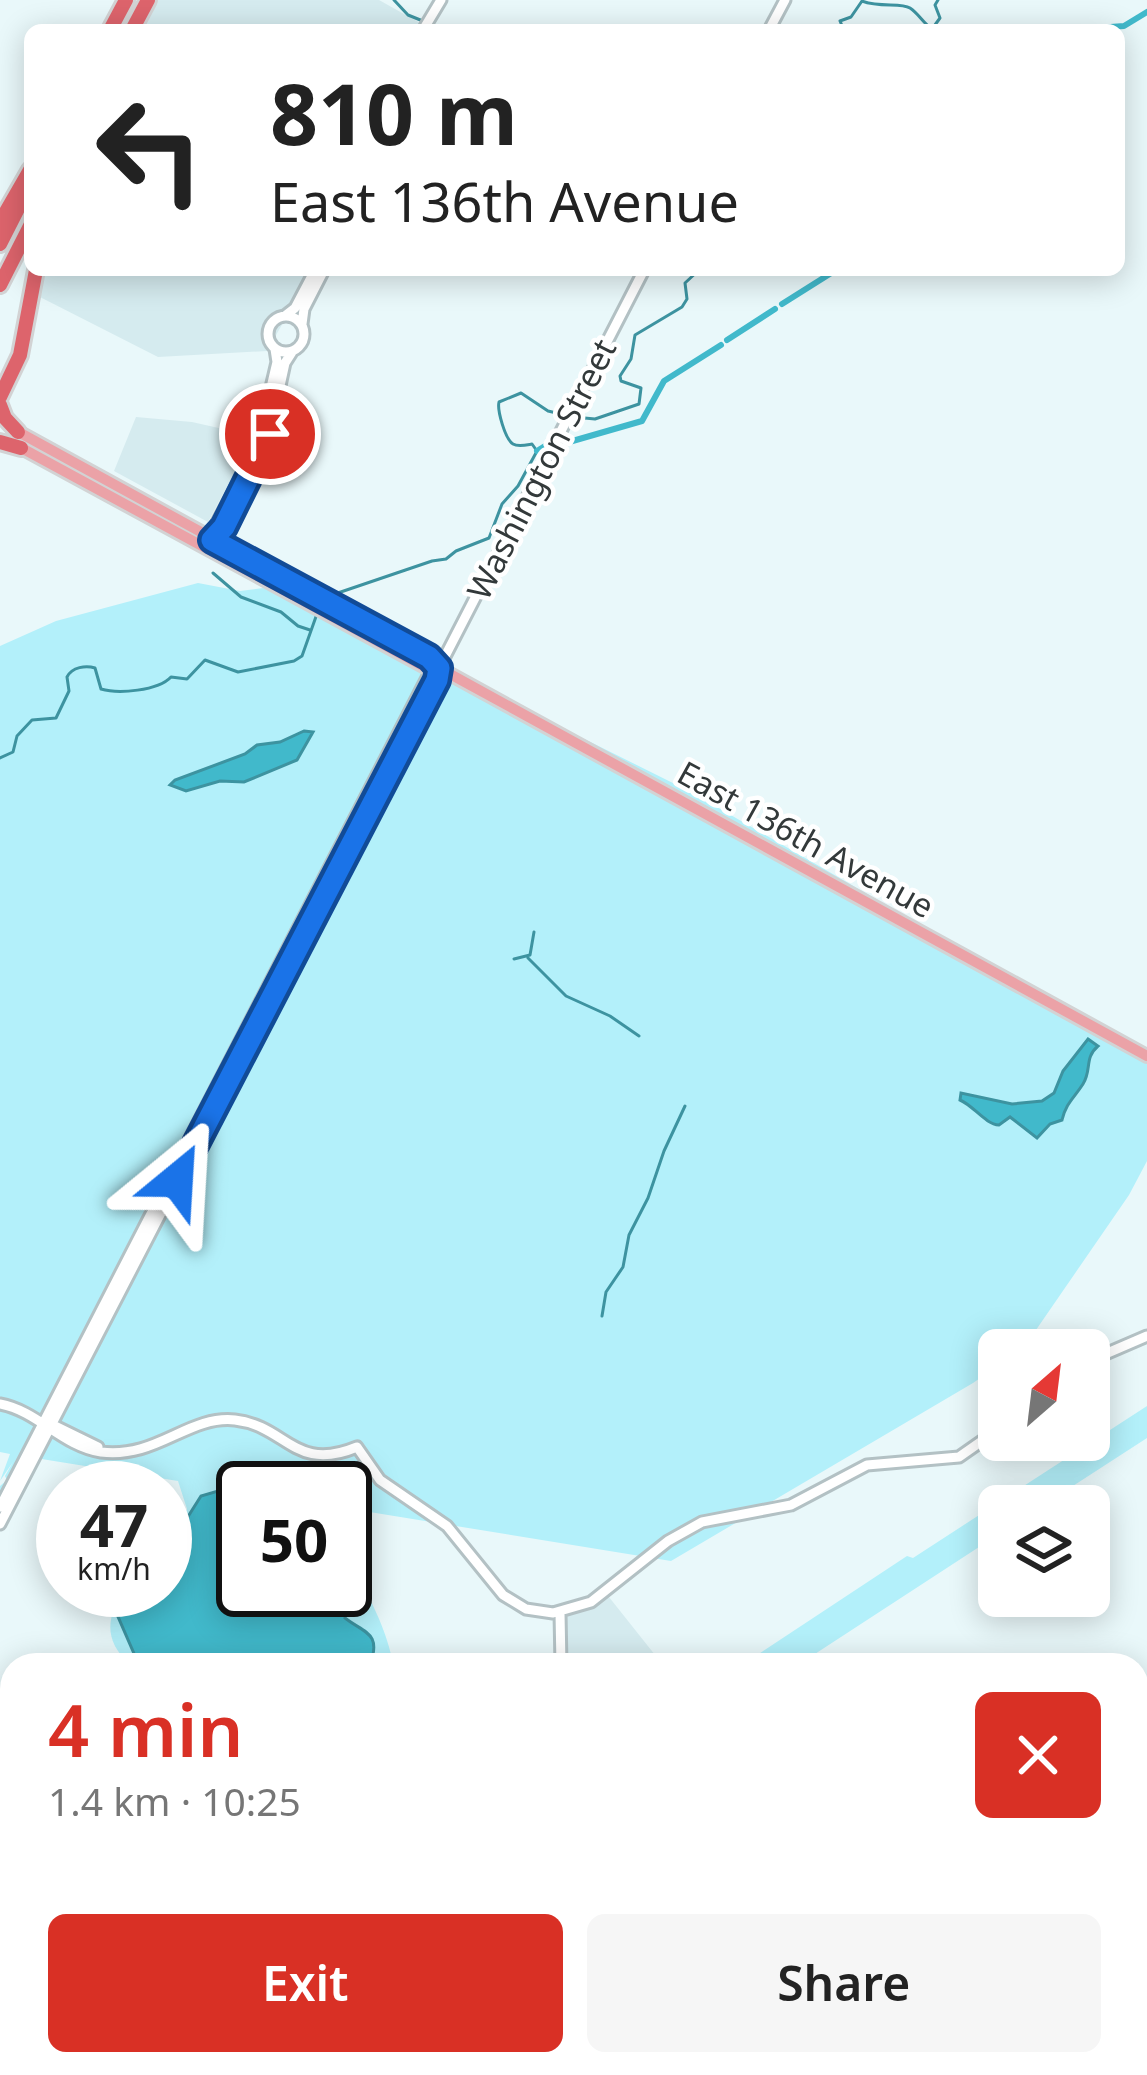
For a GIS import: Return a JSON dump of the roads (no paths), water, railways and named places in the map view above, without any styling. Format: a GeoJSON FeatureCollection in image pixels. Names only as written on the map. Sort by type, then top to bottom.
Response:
{"type":"FeatureCollection","features":[{"type":"Feature","properties":{"kind":"highway"},"geometry":{"type":"LineString","coordinates":[[0,222],[24,180]]}},
{"type":"Feature","properties":{"kind":"highway"},"geometry":{"type":"LineString","coordinates":[[0,244],[24,197]]}},
{"type":"Feature","properties":{"kind":"highway"},"geometry":{"type":"LineString","coordinates":[[0,255],[24,209]]}},
{"type":"Feature","properties":{"kind":"highway"},"geometry":{"type":"LineString","coordinates":[[0,273],[24,227]]}},
{"type":"Feature","properties":{"kind":"highway"},"geometry":{"type":"LineString","coordinates":[[0,285],[24,238]]}},
{"type":"Feature","properties":{"kind":"highway"},"geometry":{"type":"LineString","coordinates":[[20,440],[2,414],[0,400],[20,355],[35,276]]}},
{"type":"Feature","properties":{"kind":"highway"},"geometry":{"type":"LineString","coordinates":[[0,440],[20,440]]}},
{"type":"Feature","properties":{"kind":"main road","name":"East 136th Avenue"},"geometry":{"type":"LineString","coordinates":[[0,422],[20,440],[303,596],[429,657],[439,668],[1147,1056]]}},
{"type":"Feature","properties":{"kind":"street"},"geometry":{"type":"LineString","coordinates":[[210,545],[214,528],[257,447],[277,362],[268,328],[294,310],[316,276]]}},
{"type":"Feature","properties":{"kind":"street"},"geometry":{"type":"LineString","coordinates":[[210,545],[267,446],[284,363],[303,342],[304,309],[318,276]]}},
{"type":"Feature","properties":{"kind":"street","name":"Washington Street"},"geometry":{"type":"LineString","coordinates":[[0,1524],[641,276]]}},
{"type":"Feature","properties":{"kind":"street"},"geometry":{"type":"LineString","coordinates":[[286,315],[302,324]]}},
{"type":"Feature","properties":{"kind":"street"},"geometry":{"type":"LineString","coordinates":[[275,349],[292,352]]}},
{"type":"Feature","properties":{"kind":"street"},"geometry":{"type":"LineString","coordinates":[[1110,1352],[1147,1336]]}},
{"type":"Feature","properties":{"kind":"street"},"geometry":{"type":"LineString","coordinates":[[0,1404],[88,1449],[106,1452],[153,1448],[204,1424],[226,1420],[253,1425],[304,1454],[331,1455],[357,1447],[380,1480],[457,1535],[503,1595],[531,1610],[560,1613],[591,1602],[668,1541],[702,1522],[791,1505],[867,1465],[959,1457],[978,1444]]}},
{"type":"Feature","properties":{"kind":"street","name":"Washington Street"},"geometry":{"type":"LineString","coordinates":[[0,1507],[48,1425]]}},
{"type":"Feature","properties":{"kind":"street"},"geometry":{"type":"LineString","coordinates":[[560,1613],[561,1653]]}},
{"type":"Feature","properties":{"kind":"waterway"},"geometry":{"type":"LineString","coordinates":[[394,0],[408,15],[430,24]]}},
{"type":"Feature","properties":{"kind":"waterway"},"geometry":{"type":"LineString","coordinates":[[936,24],[940,18],[938,0]]}},
{"type":"Feature","properties":{"kind":"waterway"},"geometry":{"type":"LineString","coordinates":[[841,24],[862,1],[906,6],[927,24]]}},
{"type":"Feature","properties":{"kind":"waterway"},"geometry":{"type":"LineString","coordinates":[[1125,25],[1147,12]]}},
{"type":"Feature","properties":{"kind":"waterway"},"geometry":{"type":"LineString","coordinates":[[574,417],[595,419],[639,404],[641,388],[621,381],[620,376],[631,359],[635,335],[682,307],[687,299],[685,283],[693,276]]}},
{"type":"Feature","properties":{"kind":"waterway"},"geometry":{"type":"LineString","coordinates":[[782,304],[826,276]]}},
{"type":"Feature","properties":{"kind":"waterway"},"geometry":{"type":"LineString","coordinates":[[727,340],[775,309]]}},
{"type":"Feature","properties":{"kind":"waterway"},"geometry":{"type":"LineString","coordinates":[[569,442],[642,421],[664,381],[721,345]]}},
{"type":"Feature","properties":{"kind":"waterway"},"geometry":{"type":"LineString","coordinates":[[326,597],[446,559],[489,538],[502,504],[537,451],[532,444],[510,441],[499,402],[521,393],[548,411],[565,415]]}},
{"type":"Feature","properties":{"kind":"waterway"},"geometry":{"type":"LineString","coordinates":[[537,451],[545,446]]}},
{"type":"Feature","properties":{"kind":"waterway"},"geometry":{"type":"LineString","coordinates":[[213,573],[241,597],[281,612],[310,630]]}},
{"type":"Feature","properties":{"kind":"waterway"},"geometry":{"type":"LineString","coordinates":[[0,758],[13,752],[17,736],[32,720],[56,718],[69,691],[67,677],[76,669],[95,668],[101,689],[127,691],[171,677],[187,679],[205,660],[238,672],[294,661],[302,656],[318,611]]}},
{"type":"Feature","properties":{"kind":"waterway"},"geometry":{"type":"LineString","coordinates":[[514,959],[530,955],[534,932]]}},
{"type":"Feature","properties":{"kind":"waterway"},"geometry":{"type":"LineString","coordinates":[[528,958],[566,996],[610,1016],[639,1036]]}},
{"type":"Feature","properties":{"kind":"waterway"},"geometry":{"type":"LineString","coordinates":[[602,1316],[606,1292],[623,1267],[629,1235],[685,1106]]}}]}
